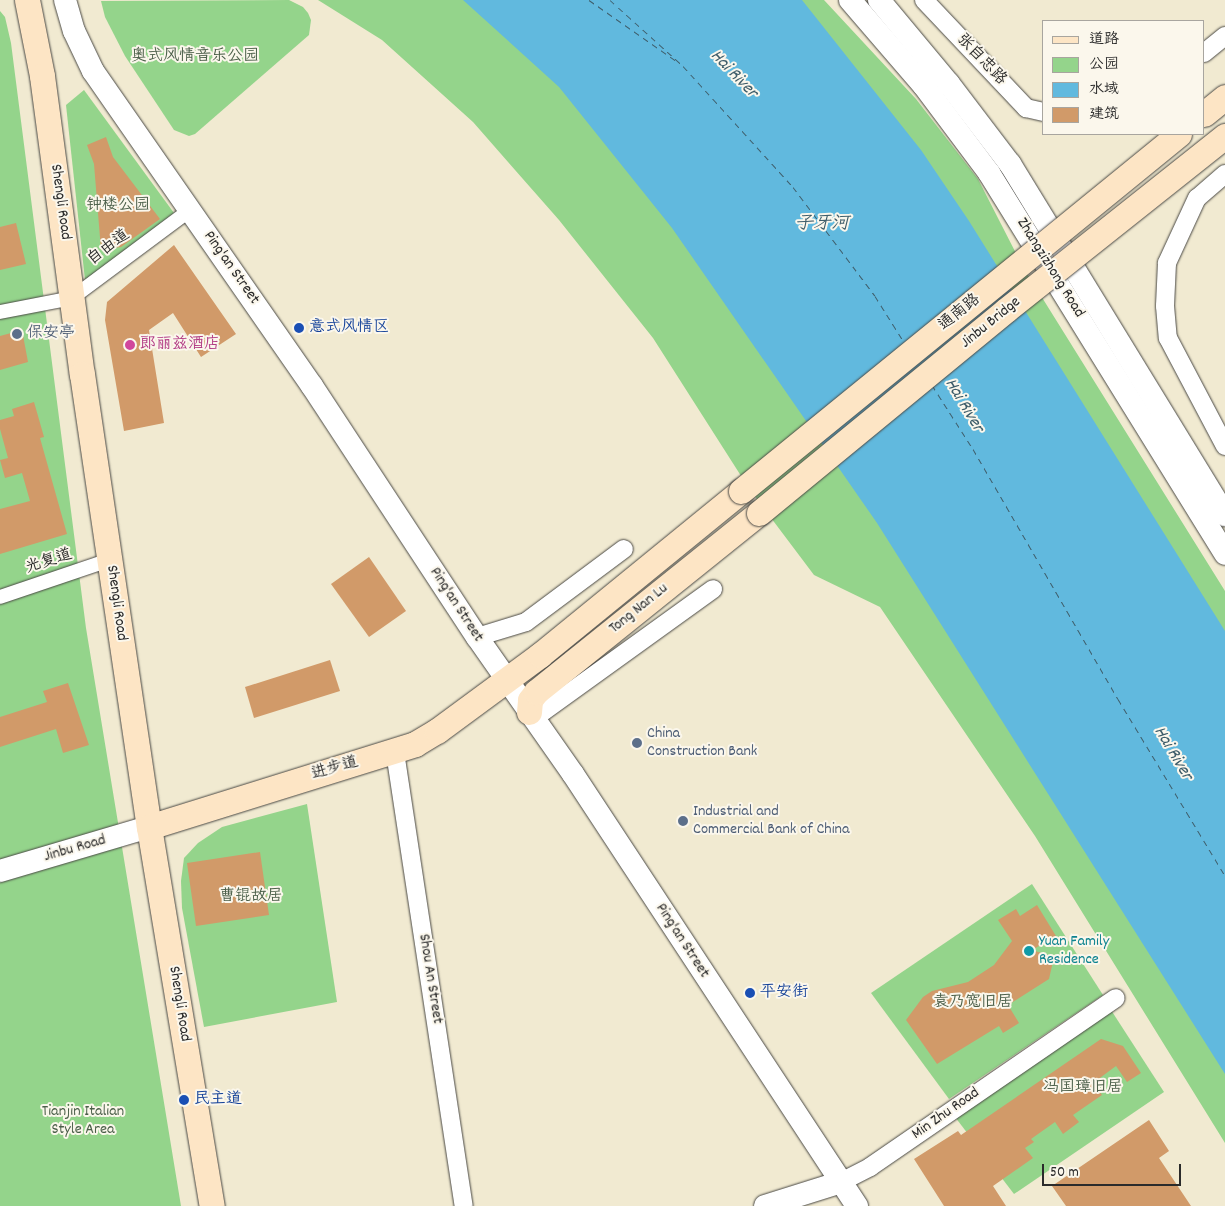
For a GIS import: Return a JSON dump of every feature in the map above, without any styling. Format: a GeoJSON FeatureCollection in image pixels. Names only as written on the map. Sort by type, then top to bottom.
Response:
{"type":"FeatureCollection","features":[{"type":"Feature","properties":{"kind":"main road","name":"Shengli Road"},"geometry":{"type":"LineString","coordinates":[[25,4],[42,76],[72,298],[149,827],[212,1206]]}},
{"type":"Feature","properties":{"kind":"main road"},"geometry":{"type":"LineString","coordinates":[[1205,113],[1225,96]]}},
{"type":"Feature","properties":{"kind":"main road","name":"通南路"},"geometry":{"type":"LineString","coordinates":[[741,491],[1178,135]]}},
{"type":"Feature","properties":{"kind":"main road","name":"Jinbu Bridge"},"geometry":{"type":"LineString","coordinates":[[759,513],[1006,310],[1225,136]]}},
{"type":"Feature","properties":{"kind":"main road","name":"Tong Nan Lu"},"geometry":{"type":"LineString","coordinates":[[507,681],[741,491]]}},
{"type":"Feature","properties":{"kind":"main road","name":"Tong Nan Lu"},"geometry":{"type":"LineString","coordinates":[[531,716],[530,700],[536,692],[759,513]]}},
{"type":"Feature","properties":{"kind":"main road","name":"进步道"},"geometry":{"type":"LineString","coordinates":[[149,827],[395,752],[437,731],[507,681]]}},
{"type":"Feature","properties":{"kind":"street","name":"Ping'an Street"},"geometry":{"type":"LineString","coordinates":[[65,0],[74,31],[93,71],[312,386],[477,637],[573,774],[857,1206]]}},
{"type":"Feature","properties":{"kind":"street","name":"Zhangzizhong Road"},"geometry":{"type":"LineString","coordinates":[[850,0],[924,86],[989,173],[1225,554]]}},
{"type":"Feature","properties":{"kind":"street","name":"Zhangzizhong Road"},"geometry":{"type":"LineString","coordinates":[[879,0],[949,84],[1010,164],[1225,515]]}},
{"type":"Feature","properties":{"kind":"street","name":"张自忠路"},"geometry":{"type":"LineString","coordinates":[[924,0],[1026,108],[1042,112]]}},
{"type":"Feature","properties":{"kind":"street"},"geometry":{"type":"LineString","coordinates":[[1205,53],[1225,36]]}},
{"type":"Feature","properties":{"kind":"street"},"geometry":{"type":"LineString","coordinates":[[1225,174],[1196,198],[1166,263],[1165,306],[1168,338],[1225,446]]}},
{"type":"Feature","properties":{"kind":"street","name":"自由道"},"geometry":{"type":"LineString","coordinates":[[72,298],[190,210]]}},
{"type":"Feature","properties":{"kind":"street"},"geometry":{"type":"LineString","coordinates":[[0,312],[72,298]]}},
{"type":"Feature","properties":{"kind":"street"},"geometry":{"type":"LineString","coordinates":[[477,637],[526,622],[624,549]]}},
{"type":"Feature","properties":{"kind":"street","name":"光复道"},"geometry":{"type":"LineString","coordinates":[[0,597],[110,560]]}},
{"type":"Feature","properties":{"kind":"street"},"geometry":{"type":"LineString","coordinates":[[531,716],[714,589]]}},
{"type":"Feature","properties":{"kind":"street","name":"Shou An Street"},"geometry":{"type":"LineString","coordinates":[[395,752],[464,1206]]}},
{"type":"Feature","properties":{"kind":"street","name":"Jinbu Road"},"geometry":{"type":"LineString","coordinates":[[0,870],[149,827]]}},
{"type":"Feature","properties":{"kind":"street","name":"Min Zhu Road"},"geometry":{"type":"LineString","coordinates":[[764,1206],[841,1182],[870,1167],[1116,998]]}},
{"type":"Feature","properties":{"kind":"green space","name":"奥式风情音乐公园"},"geometry":{"type":"Polygon","coordinates":[[[289,0],[303,7],[308,13],[311,20],[309,35],[195,134],[189,136],[174,130],[125,56],[105,17],[101,1],[289,0]]]}},
{"type":"Feature","properties":{"kind":"green space","name":"子牙河"},"geometry":{"type":"Polygon","coordinates":[[[318,0],[824,0],[916,99],[978,179],[1023,267],[1225,591],[1225,1143],[1035,836],[880,607],[814,575],[750,490],[653,338],[559,220],[473,122],[382,40],[318,0]]]}},
{"type":"Feature","properties":{"kind":"green space","name":"Tianjin Italian Style Area"},"geometry":{"type":"Polygon","coordinates":[[[0,11],[5,17],[11,43],[86,628],[181,1206],[0,1206],[0,11]]]}},
{"type":"Feature","properties":{"kind":"green space","name":"钟楼公园"},"geometry":{"type":"Polygon","coordinates":[[[84,90],[174,213],[85,280],[66,105],[84,90]]]}},
{"type":"Feature","properties":{"kind":"green space","name":"曹锟故居"},"geometry":{"type":"Polygon","coordinates":[[[307,804],[337,1002],[204,1027],[182,908],[181,881],[184,858],[198,843],[222,827],[307,804]]]}},
{"type":"Feature","properties":{"kind":"green space","name":"袁乃宽旧居"},"geometry":{"type":"Polygon","coordinates":[[[1032,884],[1103,995],[949,1099],[871,993],[1032,884]]]}},
{"type":"Feature","properties":{"kind":"green space","name":"冯国璋旧居"},"geometry":{"type":"Polygon","coordinates":[[[1111,1010],[1164,1092],[1014,1194],[955,1117],[1111,1010]]]}},
{"type":"Feature","properties":{"kind":"water","name":"子牙河"},"geometry":{"type":"Polygon","coordinates":[[[463,0],[802,0],[921,150],[969,221],[1225,631],[1225,1074],[877,523],[672,228],[559,87],[463,0]]]}},
{"type":"Feature","properties":{"kind":"building"},"geometry":{"type":"Polygon","coordinates":[[[106,137],[113,157],[160,219],[121,247],[101,250],[94,164],[87,145],[106,137]]]}},
{"type":"Feature","properties":{"kind":"building"},"geometry":{"type":"Polygon","coordinates":[[[16,223],[26,264],[0,270],[0,227],[16,223]]]}},
{"type":"Feature","properties":{"kind":"building","name":"郎丽兹酒店"},"geometry":{"type":"Polygon","coordinates":[[[174,245],[236,334],[201,357],[173,313],[149,330],[164,423],[124,431],[105,320],[107,302],[174,245]]]}},
{"type":"Feature","properties":{"kind":"building"},"geometry":{"type":"Polygon","coordinates":[[[22,330],[28,362],[0,370],[0,336],[22,330]]]}},
{"type":"Feature","properties":{"kind":"building"},"geometry":{"type":"Polygon","coordinates":[[[34,402],[44,437],[40,438],[67,534],[0,554],[0,509],[30,501],[22,473],[5,478],[0,460],[8,458],[0,429],[0,420],[14,416],[12,409],[34,402]]]}},
{"type":"Feature","properties":{"kind":"building"},"geometry":{"type":"Polygon","coordinates":[[[369,557],[406,611],[369,637],[331,584],[369,557]]]}},
{"type":"Feature","properties":{"kind":"building"},"geometry":{"type":"Polygon","coordinates":[[[330,660],[340,691],[254,718],[245,687],[330,660]]]}},
{"type":"Feature","properties":{"kind":"building"},"geometry":{"type":"Polygon","coordinates":[[[68,683],[89,745],[63,753],[56,729],[0,747],[0,717],[47,702],[43,691],[68,683]]]}},
{"type":"Feature","properties":{"kind":"building"},"geometry":{"type":"Polygon","coordinates":[[[260,852],[269,915],[196,926],[187,863],[260,852]]]}},
{"type":"Feature","properties":{"kind":"building"},"geometry":{"type":"Polygon","coordinates":[[[1037,905],[1056,936],[1032,950],[1054,957],[1049,979],[1008,1005],[1019,1023],[1003,1033],[999,1026],[937,1064],[906,1020],[923,997],[932,991],[968,982],[994,965],[1012,941],[998,920],[1016,909],[1020,916],[1037,905]]]}},
{"type":"Feature","properties":{"kind":"building"},"geometry":{"type":"Polygon","coordinates":[[[1101,1039],[1123,1046],[1141,1073],[1127,1082],[1116,1066],[1093,1083],[1102,1095],[1073,1115],[1079,1122],[1063,1134],[1055,1122],[1031,1139],[1034,1142],[1025,1148],[1033,1158],[993,1186],[1006,1206],[944,1206],[914,1159],[958,1131],[961,1135],[1101,1039]]]}},
{"type":"Feature","properties":{"kind":"building"},"geometry":{"type":"Polygon","coordinates":[[[1149,1120],[1169,1151],[1159,1158],[1191,1206],[1066,1206],[1052,1186],[1149,1120]]]}},
{"type":"Feature","properties":{"kind":"ferry route"},"geometry":{"type":"LineString","coordinates":[[589,0],[678,62]]}},
{"type":"Feature","properties":{"kind":"ferry route"},"geometry":{"type":"LineString","coordinates":[[610,0],[683,66],[793,187],[875,296],[904,342]]}},
{"type":"Feature","properties":{"kind":"ferry route"},"geometry":{"type":"LineString","coordinates":[[932,385],[973,449],[1118,699],[1225,876]]}},
{"type":"Feature","properties":{"kind":"place","name":"意式风情区"},"geometry":{"type":"Point","coordinates":[299,328]}},
{"type":"Feature","properties":{"kind":"place","name":"保安亭"},"geometry":{"type":"Point","coordinates":[17,334]}},
{"type":"Feature","properties":{"kind":"place","name":"郎丽兹酒店"},"geometry":{"type":"Point","coordinates":[130,345]}},
{"type":"Feature","properties":{"kind":"place","name":"China Construction Bank"},"geometry":{"type":"Point","coordinates":[637,743]}},
{"type":"Feature","properties":{"kind":"place","name":"Industrial and Commercial Bank of China"},"geometry":{"type":"Point","coordinates":[683,821]}},
{"type":"Feature","properties":{"kind":"place","name":"Yuan Family Residence"},"geometry":{"type":"Point","coordinates":[1029,951]}},
{"type":"Feature","properties":{"kind":"place","name":"平安街"},"geometry":{"type":"Point","coordinates":[750,993]}},
{"type":"Feature","properties":{"kind":"place","name":"民主道"},"geometry":{"type":"Point","coordinates":[184,1100]}},
{"type":"Feature","properties":{"kind":"water label","name":"Hai River"},"geometry":{"type":"Point","coordinates":[733,75]}},
{"type":"Feature","properties":{"kind":"water label","name":"Hai River"},"geometry":{"type":"Point","coordinates":[963,406]}},
{"type":"Feature","properties":{"kind":"water label","name":"Hai River"},"geometry":{"type":"Point","coordinates":[1172,754]}}]}
